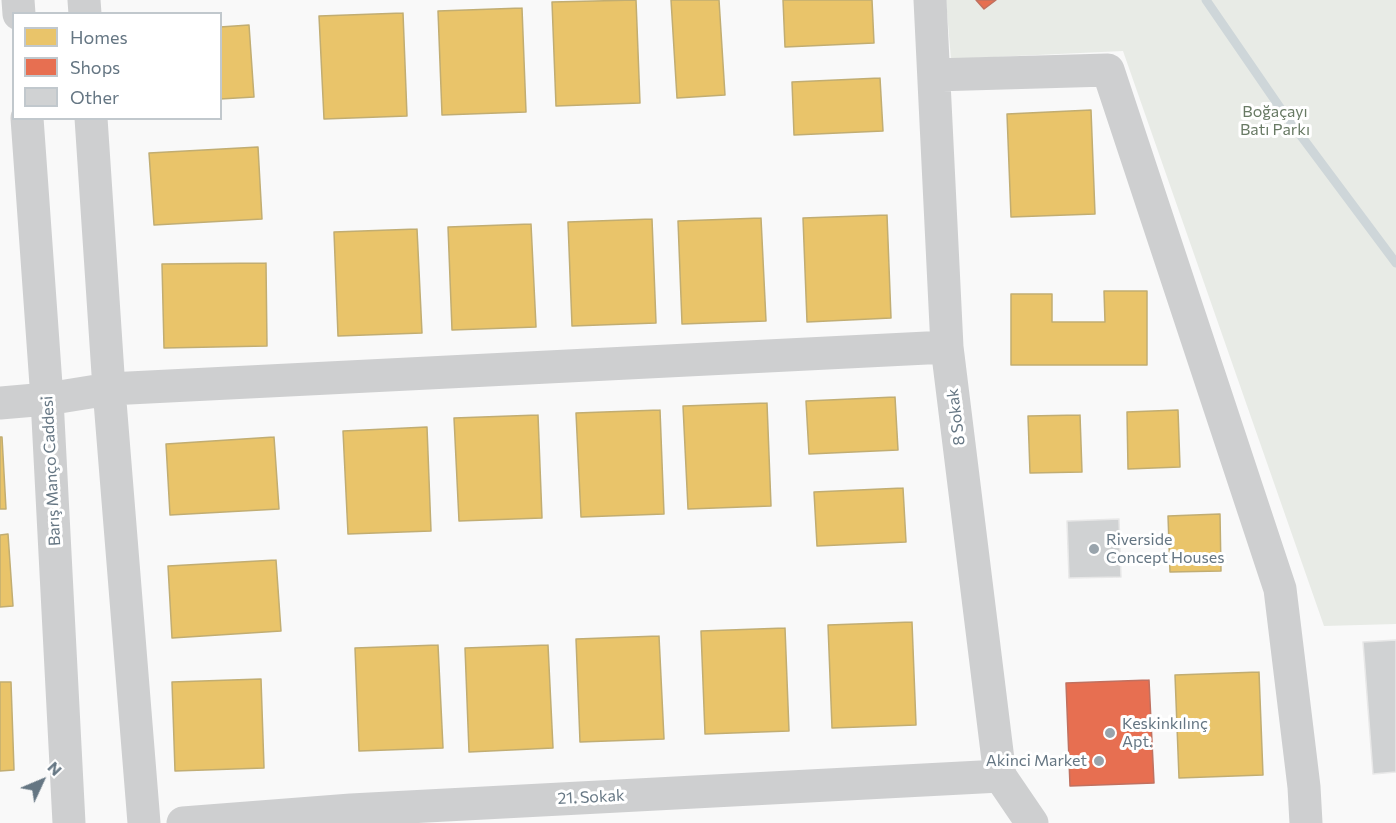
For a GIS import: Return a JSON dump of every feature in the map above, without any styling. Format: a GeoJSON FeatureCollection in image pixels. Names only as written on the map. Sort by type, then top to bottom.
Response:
{"type":"FeatureCollection","features":[{"type":"Feature","properties":{"kind":"street","name":"8 Sokak"},"geometry":{"type":"LineString","coordinates":[[930,0],[947,347],[1000,776],[1032,823]]}},
{"type":"Feature","properties":{"kind":"street"},"geometry":{"type":"LineString","coordinates":[[934,75],[1108,70],[1280,589],[1304,787],[1306,823]]}},
{"type":"Feature","properties":{"kind":"street","name":"Barış Manço Caddesi"},"geometry":{"type":"LineString","coordinates":[[27,120],[47,399],[69,823]]}},
{"type":"Feature","properties":{"kind":"street"},"geometry":{"type":"LineString","coordinates":[[92,120],[109,388],[144,823]]}},
{"type":"Feature","properties":{"kind":"street"},"geometry":{"type":"LineString","coordinates":[[0,403],[47,399],[109,388],[947,347]]}},
{"type":"Feature","properties":{"kind":"street","name":"21. Sokak"},"geometry":{"type":"LineString","coordinates":[[183,823],[352,817],[1000,776]]}},
{"type":"Feature","properties":{"kind":"green space","name":"Boğaçayı Batı Parkı"},"geometry":{"type":"Polygon","coordinates":[[[946,0],[1396,0],[1396,624],[1324,626],[1123,51],[951,59],[946,0]]]}},
{"type":"Feature","properties":{"kind":"building: Homes"},"geometry":{"type":"Polygon","coordinates":[[[636,0],[640,103],[556,106],[552,2],[636,0]]]}},
{"type":"Feature","properties":{"kind":"building: Homes"},"geometry":{"type":"Polygon","coordinates":[[[671,0],[719,0],[725,95],[677,98],[671,0]]]}},
{"type":"Feature","properties":{"kind":"building: Homes"},"geometry":{"type":"Polygon","coordinates":[[[783,0],[872,0],[874,43],[785,47],[783,0]]]}},
{"type":"Feature","properties":{"kind":"building: Homes"},"geometry":{"type":"Polygon","coordinates":[[[522,8],[526,112],[442,115],[438,11],[522,8]]]}},
{"type":"Feature","properties":{"kind":"building: Homes"},"geometry":{"type":"Polygon","coordinates":[[[403,13],[407,116],[324,119],[319,16],[403,13]]]}},
{"type":"Feature","properties":{"kind":"building: Homes"},"geometry":{"type":"Polygon","coordinates":[[[249,25],[254,97],[222,99],[222,27],[249,25]]]}},
{"type":"Feature","properties":{"kind":"building: Homes"},"geometry":{"type":"Polygon","coordinates":[[[880,78],[883,131],[794,135],[792,82],[880,78]]]}},
{"type":"Feature","properties":{"kind":"building: Homes"},"geometry":{"type":"Polygon","coordinates":[[[1091,110],[1095,214],[1011,217],[1007,114],[1091,110]]]}},
{"type":"Feature","properties":{"kind":"building: Homes"},"geometry":{"type":"Polygon","coordinates":[[[258,147],[262,219],[154,225],[149,153],[258,147]]]}},
{"type":"Feature","properties":{"kind":"building: Homes"},"geometry":{"type":"Polygon","coordinates":[[[887,215],[891,318],[807,322],[803,218],[887,215]]]}},
{"type":"Feature","properties":{"kind":"building: Homes"},"geometry":{"type":"Polygon","coordinates":[[[761,218],[766,321],[682,324],[678,221],[761,218]]]}},
{"type":"Feature","properties":{"kind":"building: Homes"},"geometry":{"type":"Polygon","coordinates":[[[652,219],[656,323],[572,326],[568,222],[652,219]]]}},
{"type":"Feature","properties":{"kind":"building: Homes"},"geometry":{"type":"Polygon","coordinates":[[[531,224],[536,327],[452,330],[448,227],[531,224]]]}},
{"type":"Feature","properties":{"kind":"building: Homes"},"geometry":{"type":"Polygon","coordinates":[[[417,229],[422,333],[338,336],[334,232],[417,229]]]}},
{"type":"Feature","properties":{"kind":"building: Homes"},"geometry":{"type":"Polygon","coordinates":[[[266,263],[267,346],[164,348],[162,264],[266,263]]]}},
{"type":"Feature","properties":{"kind":"building: Homes"},"geometry":{"type":"Polygon","coordinates":[[[1104,291],[1147,291],[1147,365],[1011,365],[1011,294],[1052,294],[1052,322],[1105,322],[1104,291]]]}},
{"type":"Feature","properties":{"kind":"building: Homes"},"geometry":{"type":"Polygon","coordinates":[[[895,397],[898,450],[809,454],[806,401],[895,397]]]}},
{"type":"Feature","properties":{"kind":"building: Homes"},"geometry":{"type":"Polygon","coordinates":[[[767,403],[771,506],[688,509],[683,406],[767,403]]]}},
{"type":"Feature","properties":{"kind":"building: Homes"},"geometry":{"type":"Polygon","coordinates":[[[660,410],[664,514],[581,517],[576,413],[660,410]]]}},
{"type":"Feature","properties":{"kind":"building: Homes"},"geometry":{"type":"Polygon","coordinates":[[[1178,410],[1180,467],[1128,469],[1127,412],[1178,410]]]}},
{"type":"Feature","properties":{"kind":"building: Homes"},"geometry":{"type":"Polygon","coordinates":[[[538,415],[542,518],[459,521],[454,418],[538,415]]]}},
{"type":"Feature","properties":{"kind":"building: Homes"},"geometry":{"type":"Polygon","coordinates":[[[1080,415],[1082,472],[1030,473],[1028,416],[1080,415]]]}},
{"type":"Feature","properties":{"kind":"building: Homes"},"geometry":{"type":"Polygon","coordinates":[[[427,427],[431,531],[348,534],[343,431],[427,427]]]}},
{"type":"Feature","properties":{"kind":"building: Homes"},"geometry":{"type":"Polygon","coordinates":[[[0,437],[2,437],[6,509],[0,509],[0,437]]]}},
{"type":"Feature","properties":{"kind":"building: Homes"},"geometry":{"type":"Polygon","coordinates":[[[274,437],[279,509],[170,515],[166,444],[274,437]]]}},
{"type":"Feature","properties":{"kind":"building: Homes"},"geometry":{"type":"Polygon","coordinates":[[[903,488],[906,542],[817,546],[814,492],[903,488]]]}},
{"type":"Feature","properties":{"kind":"building: Homes"},"geometry":{"type":"Polygon","coordinates":[[[1220,514],[1221,571],[1170,572],[1168,516],[1220,514]]]}},
{"type":"Feature","properties":{"kind":"building: Homes"},"geometry":{"type":"Polygon","coordinates":[[[8,534],[13,606],[0,607],[0,535],[8,534]]]}},
{"type":"Feature","properties":{"kind":"building: Homes"},"geometry":{"type":"Polygon","coordinates":[[[276,560],[281,631],[172,638],[168,566],[276,560]]]}},
{"type":"Feature","properties":{"kind":"building: Homes"},"geometry":{"type":"Polygon","coordinates":[[[912,622],[916,725],[832,728],[828,625],[912,622]]]}},
{"type":"Feature","properties":{"kind":"building: Homes"},"geometry":{"type":"Polygon","coordinates":[[[785,628],[789,731],[705,734],[701,631],[785,628]]]}},
{"type":"Feature","properties":{"kind":"building: Homes"},"geometry":{"type":"Polygon","coordinates":[[[659,636],[664,739],[580,742],[576,639],[659,636]]]}},
{"type":"Feature","properties":{"kind":"building: Homes"},"geometry":{"type":"Polygon","coordinates":[[[438,645],[443,748],[359,751],[355,648],[438,645]]]}},
{"type":"Feature","properties":{"kind":"building: Homes"},"geometry":{"type":"Polygon","coordinates":[[[548,645],[553,748],[469,752],[465,648],[548,645]]]}},
{"type":"Feature","properties":{"kind":"building: Homes"},"geometry":{"type":"Polygon","coordinates":[[[1259,672],[1263,775],[1179,778],[1175,675],[1259,672]]]}},
{"type":"Feature","properties":{"kind":"building: Homes"},"geometry":{"type":"Polygon","coordinates":[[[261,679],[264,768],[175,771],[172,682],[261,679]]]}},
{"type":"Feature","properties":{"kind":"building: Homes"},"geometry":{"type":"Polygon","coordinates":[[[0,682],[11,682],[14,770],[0,771],[0,682]]]}},
{"type":"Feature","properties":{"kind":"building: Shops"},"geometry":{"type":"Polygon","coordinates":[[[976,0],[996,0],[984,9],[976,0]]]}},
{"type":"Feature","properties":{"kind":"building: Shops","name":"Keskinkılınç Apt."},"geometry":{"type":"Polygon","coordinates":[[[1149,680],[1154,783],[1070,786],[1066,683],[1149,680]]]}},
{"type":"Feature","properties":{"kind":"building: Other","name":"Riverside Concept Houses"},"geometry":{"type":"Polygon","coordinates":[[[1119,519],[1121,577],[1069,578],[1067,521],[1119,519]]]}},
{"type":"Feature","properties":{"kind":"building: Other"},"geometry":{"type":"Polygon","coordinates":[[[1396,640],[1396,772],[1373,774],[1363,642],[1396,640]]]}},
{"type":"Feature","properties":{"kind":"waterway"},"geometry":{"type":"LineString","coordinates":[[1206,0],[1281,109],[1396,263]]}},
{"type":"Feature","properties":{"kind":"place","name":"Riverside Concept Houses"},"geometry":{"type":"Point","coordinates":[1094,549]}},
{"type":"Feature","properties":{"kind":"place","name":"Keskinkılınç Apt."},"geometry":{"type":"Point","coordinates":[1110,733]}},
{"type":"Feature","properties":{"kind":"place","name":"Akinci Market"},"geometry":{"type":"Point","coordinates":[1099,761]}}]}
